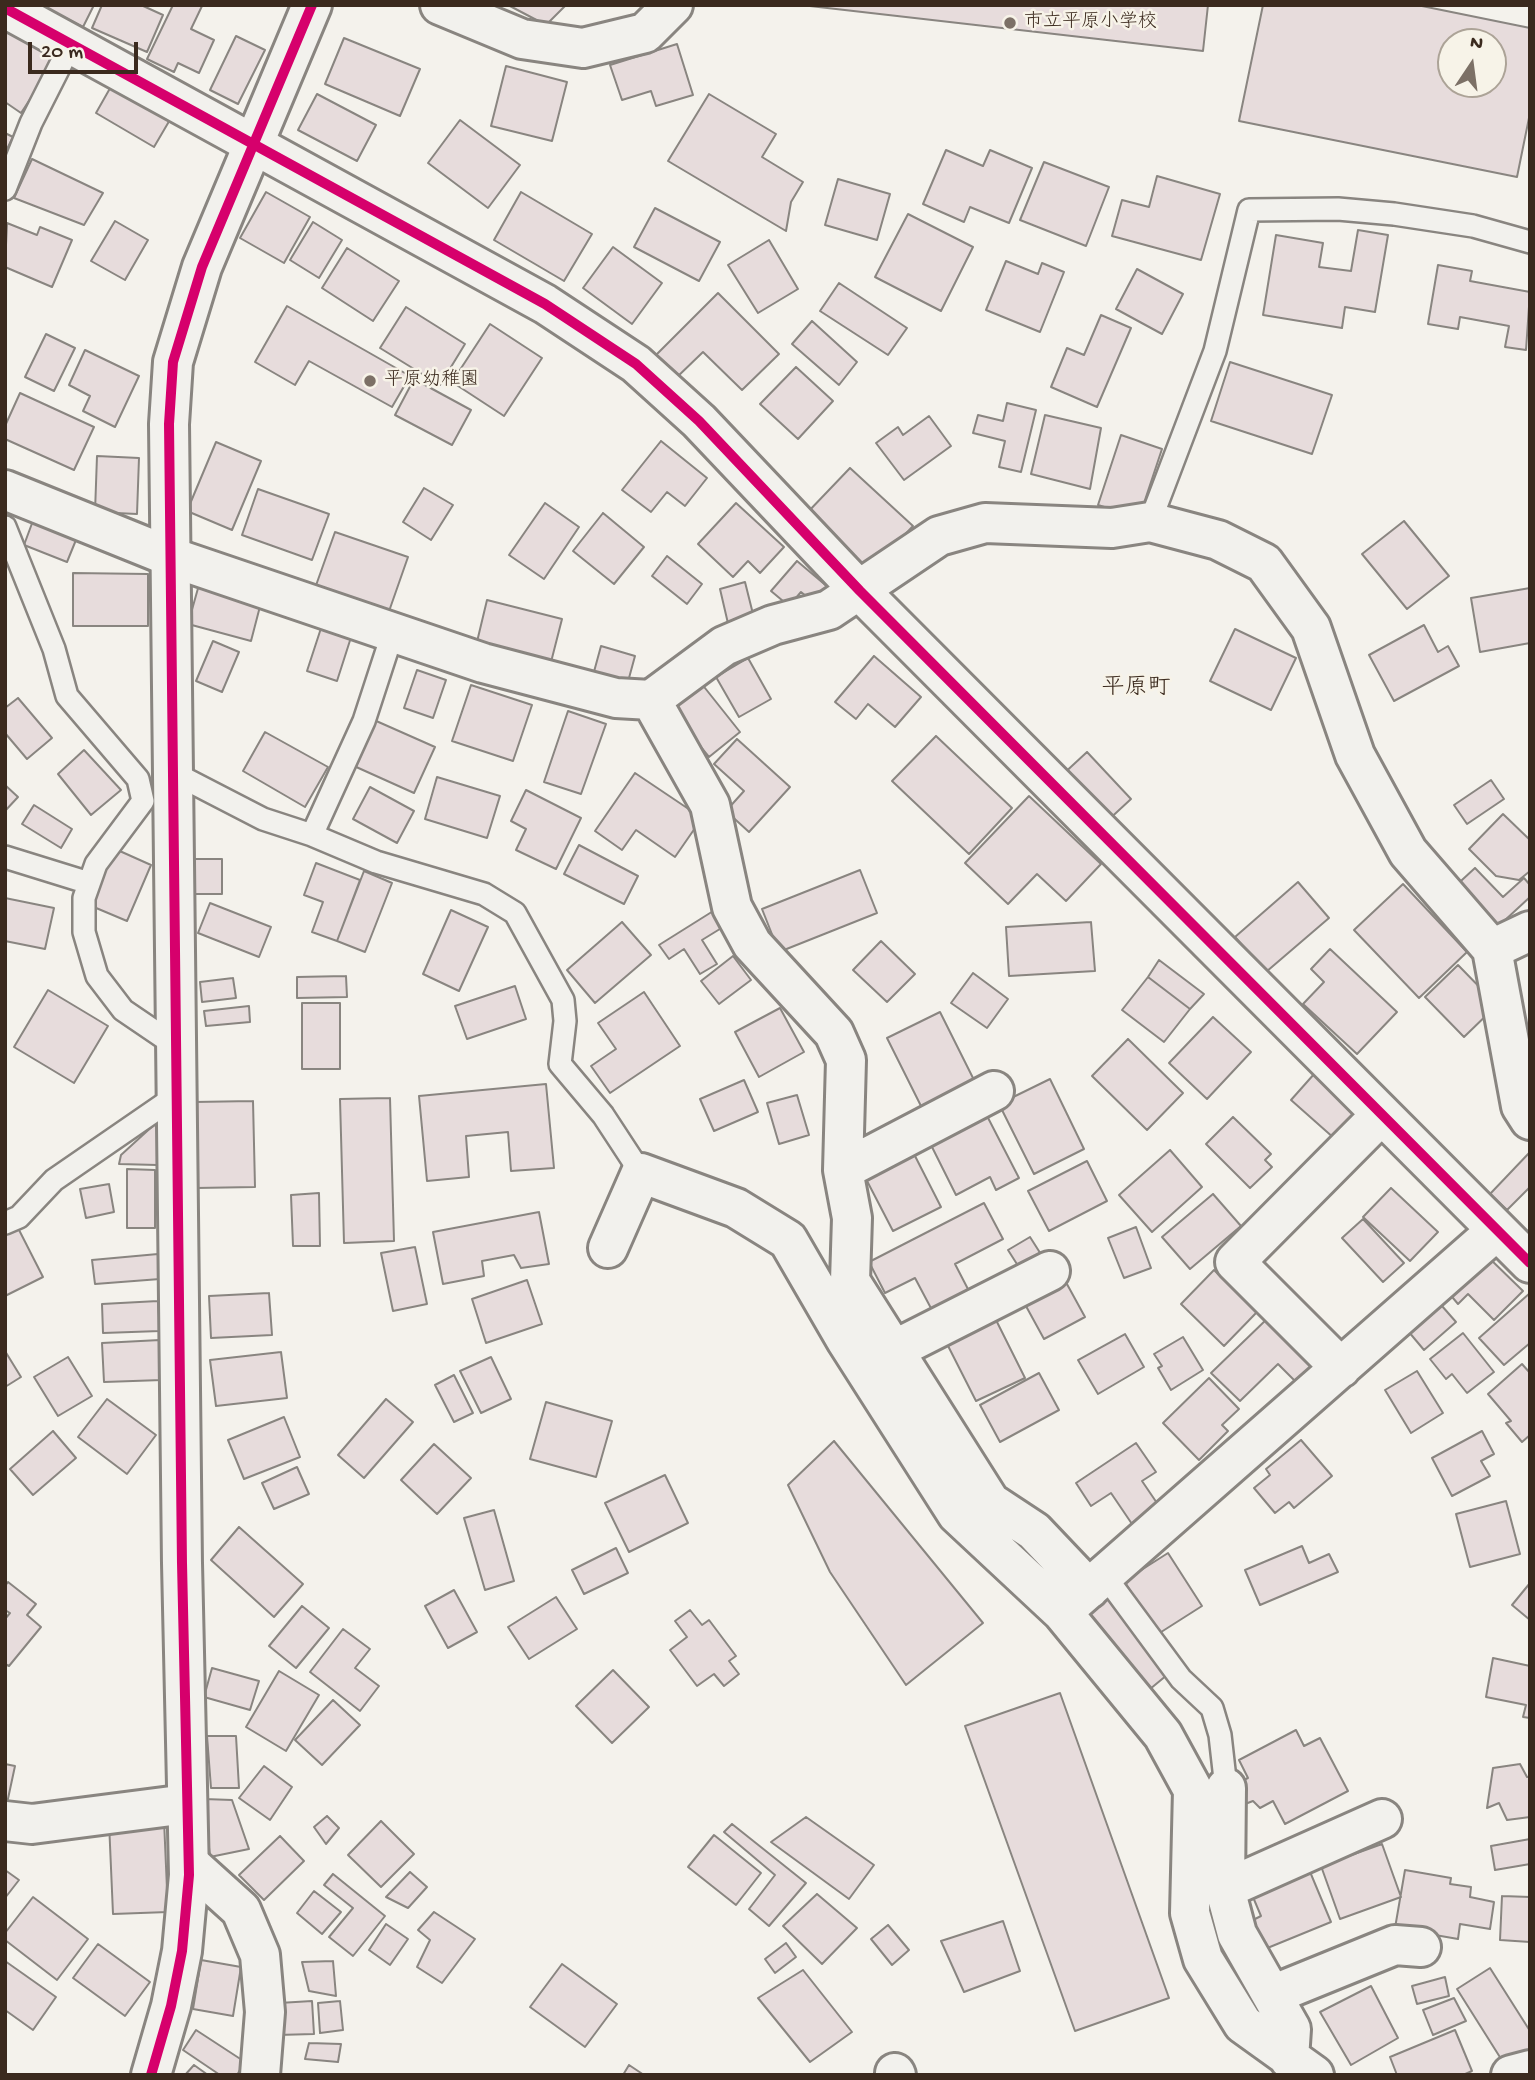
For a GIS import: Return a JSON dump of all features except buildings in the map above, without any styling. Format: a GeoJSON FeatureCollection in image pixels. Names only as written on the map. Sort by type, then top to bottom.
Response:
{"type":"FeatureCollection","features":[{"type":"Feature","properties":{"kind":"street"},"geometry":{"type":"LineString","coordinates":[[151,2075],[171,2006],[182,1951],[189,1863],[172,772],[169,424],[173,362],[202,267],[312,5]]}},
{"type":"Feature","properties":{"kind":"street"},"geometry":{"type":"LineString","coordinates":[[440,5],[522,39],[583,48],[645,33],[673,5]]}},
{"type":"Feature","properties":{"kind":"street"},"geometry":{"type":"LineString","coordinates":[[5,8],[545,304],[636,364],[699,421],[860,591],[1381,1115],[1517,1241],[1341,1368],[1086,1593]]}},
{"type":"Feature","properties":{"kind":"street"},"geometry":{"type":"LineString","coordinates":[[5,490],[171,556],[483,663],[616,698],[651,700],[724,646],[773,625],[829,610],[939,536],[985,523],[1112,528],[1150,522],[1218,540],[1264,563],[1311,628],[1355,755],[1408,852],[1492,949],[1521,1106],[1530,1121]]}},
{"type":"Feature","properties":{"kind":"street"},"geometry":{"type":"LineString","coordinates":[[651,700],[710,805],[732,907],[752,944],[834,1033],[846,1060],[843,1170],[852,1218],[850,1281],[990,1502],[1034,1531],[1086,1593],[1193,1790],[1190,1913],[1203,1959],[1243,2024],[1301,2067]]}},
{"type":"Feature","properties":{"kind":"street"},"geometry":{"type":"LineString","coordinates":[[1492,949],[1530,931]]}},
{"type":"Feature","properties":{"kind":"street"},"geometry":{"type":"LineString","coordinates":[[843,1170],[994,1091]]}},
{"type":"Feature","properties":{"kind":"street"},"geometry":{"type":"LineString","coordinates":[[1341,1368],[1235,1262],[1381,1115]]}},
{"type":"Feature","properties":{"kind":"street"},"geometry":{"type":"LineString","coordinates":[[608,1248],[641,1173],[736,1208],[788,1240],[853,1350],[957,1514],[1086,1593]]}},
{"type":"Feature","properties":{"kind":"street"},"geometry":{"type":"LineString","coordinates":[[894,1350],[1050,1272]]}},
{"type":"Feature","properties":{"kind":"street"},"geometry":{"type":"LineString","coordinates":[[1226,1788],[1225,1889],[1237,1934],[1291,2029],[1301,2067]]}},
{"type":"Feature","properties":{"kind":"street"},"geometry":{"type":"LineString","coordinates":[[5,1821],[32,1824],[187,1804]]}},
{"type":"Feature","properties":{"kind":"street"},"geometry":{"type":"LineString","coordinates":[[1225,1889],[1382,1819]]}},
{"type":"Feature","properties":{"kind":"street"},"geometry":{"type":"LineString","coordinates":[[189,1863],[241,1910],[260,1955],[265,2012],[260,2075]]}},
{"type":"Feature","properties":{"kind":"street"},"geometry":{"type":"LineString","coordinates":[[1272,1995],[1395,1945],[1421,1947]]}},
{"type":"Feature","properties":{"kind":"street"},"geometry":{"type":"LineString","coordinates":[[1511,2075],[1530,2070]]}},
{"type":"Feature","properties":{"kind":"lane"},"geometry":{"type":"LineString","coordinates":[[5,189],[30,123],[71,44]]}},
{"type":"Feature","properties":{"kind":"lane"},"geometry":{"type":"LineString","coordinates":[[1150,522],[1215,351],[1249,210],[1338,209],[1394,214],[1473,226],[1530,242]]}},
{"type":"Feature","properties":{"kind":"lane"},"geometry":{"type":"LineString","coordinates":[[5,527],[54,649],[67,696],[138,779],[143,801],[96,864],[84,898],[84,932],[97,976],[123,1010],[176,1046]]}},
{"type":"Feature","properties":{"kind":"lane"},"geometry":{"type":"LineString","coordinates":[[312,835],[364,721],[393,632]]}},
{"type":"Feature","properties":{"kind":"lane"},"geometry":{"type":"LineString","coordinates":[[172,772],[263,819],[312,835],[376,863],[484,894],[515,913],[562,1000],[565,1021],[560,1064],[603,1115],[641,1173]]}},
{"type":"Feature","properties":{"kind":"lane"},"geometry":{"type":"LineString","coordinates":[[5,857],[89,883]]}},
{"type":"Feature","properties":{"kind":"lane"},"geometry":{"type":"LineString","coordinates":[[5,1223],[19,1217],[54,1180],[176,1096]]}},
{"type":"Feature","properties":{"kind":"lane"},"geometry":{"type":"LineString","coordinates":[[1086,1593],[1212,1708],[1220,1735],[1226,1788]]}},
{"type":"Feature","properties":{"kind":"cycle path"},"geometry":{"type":"LineString","coordinates":[[151,2075],[171,2006],[182,1951],[189,1875],[182,1563],[169,424],[173,362],[202,267],[312,5]]}},
{"type":"Feature","properties":{"kind":"cycle path"},"geometry":{"type":"LineString","coordinates":[[5,8],[545,304],[636,364],[699,421],[860,591],[1530,1263]]}},
{"type":"Feature","properties":{"kind":"place","name":"市立平原小学校"},"geometry":{"type":"Point","coordinates":[1010,23]}},
{"type":"Feature","properties":{"kind":"place","name":"平原幼稚園"},"geometry":{"type":"Point","coordinates":[370,381]}},
{"type":"Feature","properties":{"kind":"district","name":"平原町"},"geometry":{"type":"Point","coordinates":[1136,689]}}]}
